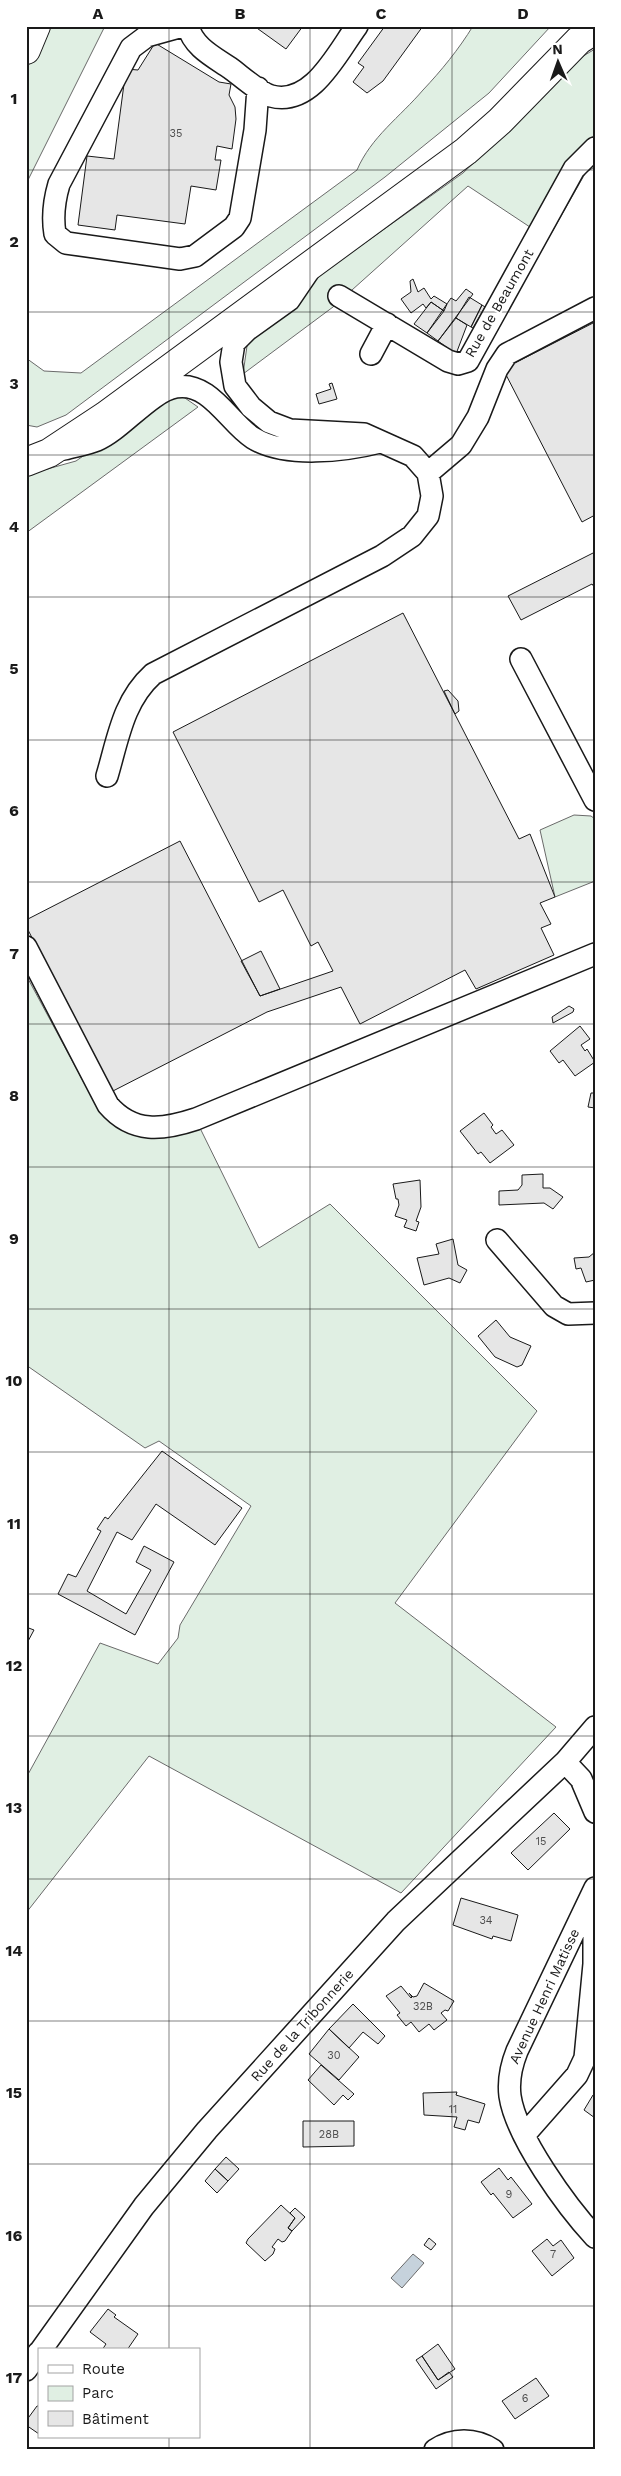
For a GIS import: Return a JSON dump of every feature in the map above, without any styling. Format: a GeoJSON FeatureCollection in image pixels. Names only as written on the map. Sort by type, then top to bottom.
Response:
{"type":"FeatureCollection","features":[{"type":"Feature","properties":{"kind":"main road"},"geometry":{"type":"LineString","coordinates":[[26,50],[36,26]]}},
{"type":"Feature","properties":{"kind":"main road"},"geometry":{"type":"LineString","coordinates":[[38,457],[105,416],[466,151],[500,121],[580,40],[595,30]]}},
{"type":"Feature","properties":{"kind":"street"},"geometry":{"type":"LineString","coordinates":[[183,26],[147,36],[130,48],[59,184],[54,202],[53,221],[55,234],[66,242],[180,259],[196,256],[234,227],[240,218],[255,130],[258,88]]}},
{"type":"Feature","properties":{"kind":"street"},"geometry":{"type":"LineString","coordinates":[[188,26],[190,34],[200,47],[269,96],[286,98],[303,92],[317,81],[357,26]]}},
{"type":"Feature","properties":{"kind":"street","name":"Rue de Beaumont"},"geometry":{"type":"LineString","coordinates":[[339,296],[448,361],[458,364],[468,360],[574,168],[595,148]]}},
{"type":"Feature","properties":{"kind":"street"},"geometry":{"type":"LineString","coordinates":[[107,776],[127,709],[139,687],[153,674],[382,556],[412,536],[428,516],[432,496],[428,473],[413,456],[364,434],[290,430],[269,422],[251,407],[235,386],[231,362],[234,344],[247,330],[289,300],[314,263]]}},
{"type":"Feature","properties":{"kind":"street"},"geometry":{"type":"LineString","coordinates":[[428,473],[461,445],[478,417],[496,369],[507,354],[595,308]]}},
{"type":"Feature","properties":{"kind":"street"},"geometry":{"type":"LineString","coordinates":[[371,354],[387,324]]}},
{"type":"Feature","properties":{"kind":"street"},"geometry":{"type":"LineString","coordinates":[[38,457],[98,440],[163,393],[176,387],[196,390],[207,396],[253,438],[274,447],[308,450],[347,449],[380,442]]}},
{"type":"Feature","properties":{"kind":"street"},"geometry":{"type":"LineString","coordinates":[[521,660],[595,800]]}},
{"type":"Feature","properties":{"kind":"street"},"geometry":{"type":"LineString","coordinates":[[26,947],[108,1105],[119,1117],[134,1124],[156,1127],[176,1125],[196,1119],[595,954]]}},
{"type":"Feature","properties":{"kind":"street"},"geometry":{"type":"LineString","coordinates":[[497,1240],[554,1306],[568,1314],[595,1313]]}},
{"type":"Feature","properties":{"kind":"street","name":"Rue de la Tribonnerie"},"geometry":{"type":"LineString","coordinates":[[42,2348],[136,2217],[207,2130],[396,1921],[565,1762],[595,1726]]}},
{"type":"Feature","properties":{"kind":"street"},"geometry":{"type":"LineString","coordinates":[[565,1762],[582,1779],[595,1812]]}},
{"type":"Feature","properties":{"kind":"street","name":"Avenue Henri Matisse"},"geometry":{"type":"LineString","coordinates":[[594,1888],[512,2064],[510,2097],[525,2134],[555,2185],[595,2237]]}},
{"type":"Feature","properties":{"kind":"street","name":"Avenue Henri Matisse"},"geometry":{"type":"LineString","coordinates":[[525,2134],[577,2075],[585,2058],[594,1964],[594,1888]]}},
{"type":"Feature","properties":{"kind":"street","name":"Rue de la Tribonnerie"},"geometry":{"type":"LineString","coordinates":[[26,2370],[38,2354]]}},
{"type":"Feature","properties":{"kind":"street"},"geometry":{"type":"LineString","coordinates":[[435,2450],[446,2444],[464,2440],[480,2443],[493,2450]]}},
{"type":"Feature","properties":{"kind":"green space"},"geometry":{"type":"Polygon","coordinates":[[[26,26],[105,26],[26,184],[26,26]]]}},
{"type":"Feature","properties":{"kind":"green space"},"geometry":{"type":"Polygon","coordinates":[[[473,26],[551,26],[489,93],[385,177],[66,415],[37,427],[26,425],[26,358],[44,371],[81,373],[357,170],[378,137],[436,75],[473,26]]]}},
{"type":"Feature","properties":{"kind":"green space"},"geometry":{"type":"Polygon","coordinates":[[[595,49],[595,167],[586,172],[548,239],[468,186],[333,307],[243,374],[247,346],[261,329],[317,277],[463,173],[536,104],[580,58],[595,49]]]}},
{"type":"Feature","properties":{"kind":"green space"},"geometry":{"type":"Polygon","coordinates":[[[182,396],[198,407],[26,533],[26,475],[76,461],[166,398],[182,396]]]}},
{"type":"Feature","properties":{"kind":"green space"},"geometry":{"type":"Polygon","coordinates":[[[574,815],[591,816],[595,819],[595,881],[555,897],[540,830],[574,815]]]}},
{"type":"Feature","properties":{"kind":"green space"},"geometry":{"type":"Polygon","coordinates":[[[26,975],[96,1105],[114,1125],[131,1133],[199,1126],[259,1248],[330,1204],[537,1411],[395,1603],[556,1727],[401,1893],[149,1756],[26,1913],[26,1778],[100,1643],[158,1664],[178,1638],[180,1625],[251,1506],[159,1441],[145,1448],[26,1365],[26,975]]]}},
{"type":"Feature","properties":{"kind":"shaded area"},"geometry":{"type":"Polygon","coordinates":[[[413,2254],[424,2263],[402,2288],[391,2278],[413,2254]]]}},
{"type":"Feature","properties":{"kind":"building"},"geometry":{"type":"Polygon","coordinates":[[[254,26],[303,26],[286,49],[254,26]]]}},
{"type":"Feature","properties":{"kind":"building"},"geometry":{"type":"Polygon","coordinates":[[[385,26],[423,26],[383,81],[367,93],[353,82],[364,67],[358,63],[385,26]]]}},
{"type":"Feature","properties":{"kind":"building"},"geometry":{"type":"Polygon","coordinates":[[[155,43],[219,82],[231,84],[229,95],[235,107],[236,119],[232,149],[217,146],[215,160],[221,160],[216,190],[191,186],[185,224],[117,215],[115,230],[78,225],[87,156],[114,159],[126,69],[138,70],[155,43]]]}},
{"type":"Feature","properties":{"kind":"building"},"geometry":{"type":"Polygon","coordinates":[[[413,279],[418,292],[424,288],[431,299],[434,296],[447,304],[444,311],[431,302],[426,308],[423,304],[411,313],[401,299],[411,292],[410,281],[413,279]]]}},
{"type":"Feature","properties":{"kind":"building"},"geometry":{"type":"Polygon","coordinates":[[[466,289],[473,294],[438,341],[427,333],[451,298],[456,301],[466,289]]]}},
{"type":"Feature","properties":{"kind":"building"},"geometry":{"type":"Polygon","coordinates":[[[469,297],[482,305],[471,327],[456,318],[469,297]]]}},
{"type":"Feature","properties":{"kind":"building"},"geometry":{"type":"Polygon","coordinates":[[[431,302],[444,311],[427,333],[414,324],[431,302]]]}},
{"type":"Feature","properties":{"kind":"building"},"geometry":{"type":"Polygon","coordinates":[[[482,305],[485,307],[473,328],[471,327],[482,305]]]}},
{"type":"Feature","properties":{"kind":"building"},"geometry":{"type":"Polygon","coordinates":[[[456,318],[467,325],[456,354],[438,341],[456,318]]]}},
{"type":"Feature","properties":{"kind":"building"},"geometry":{"type":"Polygon","coordinates":[[[595,322],[595,515],[582,522],[503,369],[595,322]]]}},
{"type":"Feature","properties":{"kind":"building"},"geometry":{"type":"Polygon","coordinates":[[[332,383],[337,399],[319,404],[316,394],[331,389],[329,384],[332,383]]]}},
{"type":"Feature","properties":{"kind":"building"},"geometry":{"type":"Polygon","coordinates":[[[595,552],[595,588],[592,584],[521,620],[508,596],[595,552]]]}},
{"type":"Feature","properties":{"kind":"building"},"geometry":{"type":"Polygon","coordinates":[[[403,613],[519,839],[530,834],[555,897],[540,903],[551,924],[541,928],[554,955],[476,989],[465,970],[360,1024],[341,987],[267,1012],[111,1092],[26,926],[26,920],[180,841],[260,996],[333,971],[318,942],[311,946],[283,890],[259,902],[173,732],[403,613]]]}},
{"type":"Feature","properties":{"kind":"building"},"geometry":{"type":"Polygon","coordinates":[[[448,690],[458,701],[459,711],[455,714],[444,691],[448,690]]]}},
{"type":"Feature","properties":{"kind":"building"},"geometry":{"type":"Polygon","coordinates":[[[261,951],[280,989],[260,996],[241,961],[261,951]]]}},
{"type":"Feature","properties":{"kind":"building"},"geometry":{"type":"Polygon","coordinates":[[[569,1006],[574,1009],[573,1012],[553,1023],[552,1017],[569,1006]]]}},
{"type":"Feature","properties":{"kind":"building"},"geometry":{"type":"Polygon","coordinates":[[[580,1026],[590,1039],[581,1045],[585,1051],[587,1049],[595,1062],[575,1076],[563,1060],[559,1063],[550,1051],[580,1026]]]}},
{"type":"Feature","properties":{"kind":"building"},"geometry":{"type":"Polygon","coordinates":[[[591,1093],[595,1093],[595,1108],[588,1107],[591,1093]]]}},
{"type":"Feature","properties":{"kind":"building"},"geometry":{"type":"Polygon","coordinates":[[[484,1113],[493,1125],[491,1127],[496,1134],[502,1130],[514,1145],[490,1163],[481,1152],[478,1154],[460,1131],[484,1113]]]}},
{"type":"Feature","properties":{"kind":"building"},"geometry":{"type":"Polygon","coordinates":[[[543,1174],[543,1188],[550,1188],[563,1197],[553,1209],[544,1203],[499,1205],[499,1191],[518,1190],[522,1185],[522,1175],[543,1174]]]}},
{"type":"Feature","properties":{"kind":"building"},"geometry":{"type":"Polygon","coordinates":[[[420,1180],[421,1207],[416,1221],[419,1222],[416,1231],[404,1227],[407,1220],[395,1216],[399,1205],[393,1184],[420,1180]]]}},
{"type":"Feature","properties":{"kind":"building"},"geometry":{"type":"Polygon","coordinates":[[[453,1239],[458,1265],[467,1270],[460,1283],[449,1278],[424,1285],[417,1258],[439,1254],[436,1244],[453,1239]]]}},
{"type":"Feature","properties":{"kind":"building"},"geometry":{"type":"Polygon","coordinates":[[[595,1252],[595,1280],[586,1282],[581,1268],[576,1269],[574,1258],[589,1257],[595,1252]]]}},
{"type":"Feature","properties":{"kind":"building"},"geometry":{"type":"Polygon","coordinates":[[[496,1320],[510,1337],[531,1346],[522,1365],[517,1367],[495,1357],[478,1336],[496,1320]]]}},
{"type":"Feature","properties":{"kind":"building"},"geometry":{"type":"Polygon","coordinates":[[[162,1451],[242,1508],[215,1545],[156,1504],[132,1540],[117,1532],[87,1591],[126,1614],[151,1570],[136,1562],[144,1546],[174,1562],[135,1635],[58,1594],[68,1574],[76,1577],[101,1531],[97,1529],[105,1517],[108,1519],[162,1451]]]}},
{"type":"Feature","properties":{"kind":"building"},"geometry":{"type":"Polygon","coordinates":[[[26,1627],[34,1630],[26,1645],[26,1627]]]}},
{"type":"Feature","properties":{"kind":"building"},"geometry":{"type":"Polygon","coordinates":[[[554,1813],[570,1829],[528,1870],[511,1853],[554,1813]]]}},
{"type":"Feature","properties":{"kind":"building"},"geometry":{"type":"Polygon","coordinates":[[[461,1898],[518,1915],[511,1941],[493,1936],[492,1939],[453,1925],[461,1898]]]}},
{"type":"Feature","properties":{"kind":"building"},"geometry":{"type":"Polygon","coordinates":[[[424,1983],[454,2001],[448,2011],[445,2010],[441,2013],[447,2020],[434,2030],[429,2024],[419,2032],[411,2022],[406,2026],[397,2015],[400,2013],[386,1996],[401,1986],[411,1998],[409,1993],[413,1997],[417,1996],[424,1983]]]}},
{"type":"Feature","properties":{"kind":"building"},"geometry":{"type":"Polygon","coordinates":[[[353,2004],[385,2036],[378,2044],[363,2032],[349,2048],[329,2029],[353,2004]]]}},
{"type":"Feature","properties":{"kind":"building"},"geometry":{"type":"Polygon","coordinates":[[[329,2029],[359,2057],[339,2080],[309,2054],[329,2029]]]}},
{"type":"Feature","properties":{"kind":"building"},"geometry":{"type":"Polygon","coordinates":[[[321,2065],[354,2094],[348,2100],[343,2095],[334,2105],[308,2080],[321,2065]]]}},
{"type":"Feature","properties":{"kind":"building"},"geometry":{"type":"Polygon","coordinates":[[[457,2092],[456,2095],[485,2104],[479,2123],[468,2120],[465,2130],[454,2127],[457,2117],[424,2115],[423,2093],[457,2092]]]}},
{"type":"Feature","properties":{"kind":"building"},"geometry":{"type":"Polygon","coordinates":[[[593,2095],[595,2097],[595,2118],[584,2110],[593,2095]]]}},
{"type":"Feature","properties":{"kind":"building"},"geometry":{"type":"Polygon","coordinates":[[[303,2121],[354,2121],[354,2146],[303,2147],[303,2121]]]}},
{"type":"Feature","properties":{"kind":"building"},"geometry":{"type":"Polygon","coordinates":[[[226,2157],[239,2169],[228,2181],[215,2169],[226,2157]]]}},
{"type":"Feature","properties":{"kind":"building"},"geometry":{"type":"Polygon","coordinates":[[[499,2168],[508,2180],[511,2177],[532,2204],[513,2218],[493,2193],[491,2195],[481,2182],[499,2168]]]}},
{"type":"Feature","properties":{"kind":"building"},"geometry":{"type":"Polygon","coordinates":[[[215,2169],[228,2181],[217,2193],[205,2181],[215,2169]]]}},
{"type":"Feature","properties":{"kind":"building"},"geometry":{"type":"Polygon","coordinates":[[[281,2205],[295,2218],[288,2228],[292,2231],[285,2241],[282,2242],[278,2239],[272,2247],[275,2249],[273,2254],[265,2261],[246,2243],[281,2205]]]}},
{"type":"Feature","properties":{"kind":"building"},"geometry":{"type":"Polygon","coordinates":[[[295,2208],[305,2217],[292,2231],[288,2228],[295,2218],[290,2213],[295,2208]]]}},
{"type":"Feature","properties":{"kind":"building"},"geometry":{"type":"Polygon","coordinates":[[[429,2238],[436,2244],[431,2250],[424,2245],[429,2238]]]}},
{"type":"Feature","properties":{"kind":"building"},"geometry":{"type":"Polygon","coordinates":[[[547,2239],[553,2246],[561,2240],[574,2258],[552,2276],[532,2251],[547,2239]]]}},
{"type":"Feature","properties":{"kind":"building"},"geometry":{"type":"Polygon","coordinates":[[[108,2309],[116,2315],[114,2317],[138,2334],[128,2348],[103,2348],[106,2344],[90,2332],[108,2309]]]}},
{"type":"Feature","properties":{"kind":"building"},"geometry":{"type":"Polygon","coordinates":[[[438,2344],[455,2369],[438,2380],[422,2356],[438,2344]]]}},
{"type":"Feature","properties":{"kind":"building"},"geometry":{"type":"Polygon","coordinates":[[[422,2356],[438,2380],[449,2372],[453,2377],[436,2389],[416,2360],[422,2356]]]}},
{"type":"Feature","properties":{"kind":"building"},"geometry":{"type":"Polygon","coordinates":[[[536,2378],[549,2396],[515,2419],[502,2401],[536,2378]]]}},
{"type":"Feature","properties":{"kind":"building"},"geometry":{"type":"Polygon","coordinates":[[[38,2406],[38,2433],[26,2425],[26,2421],[38,2406]]]}}]}
